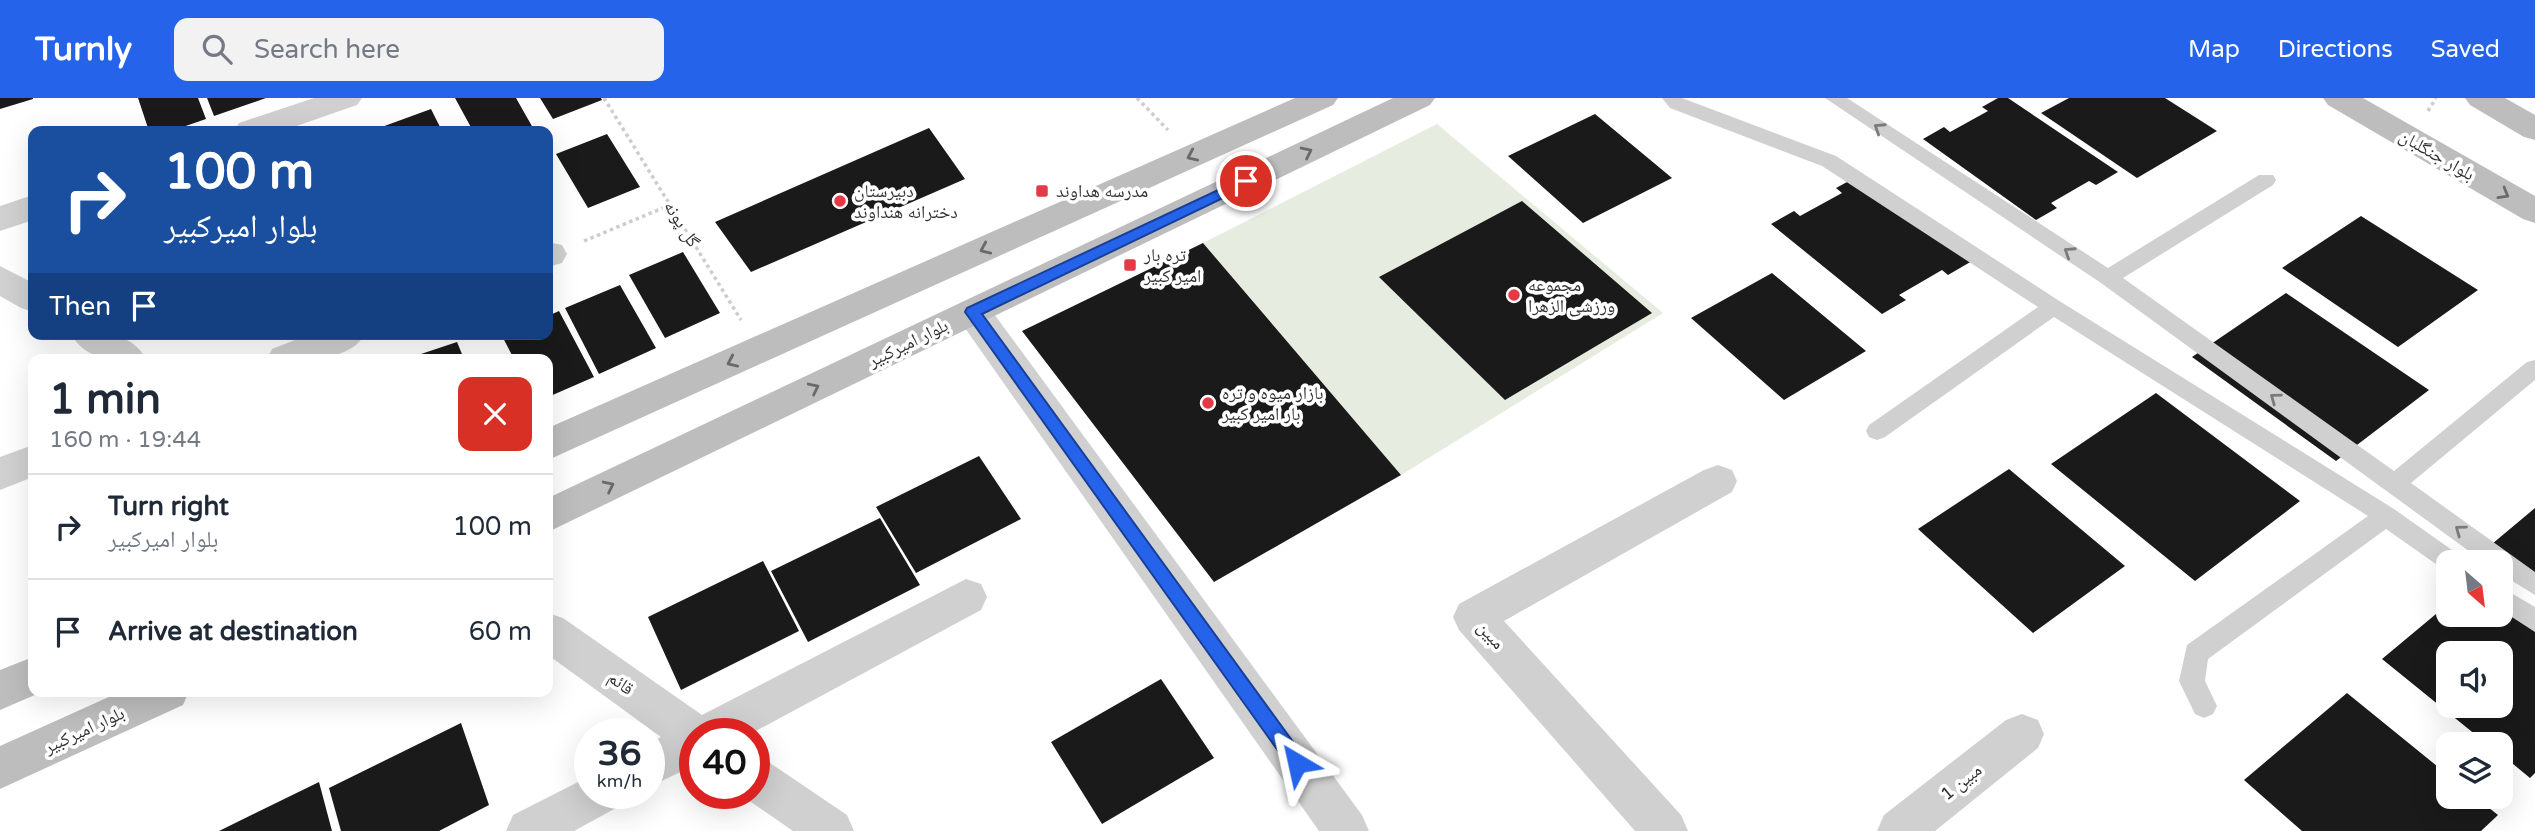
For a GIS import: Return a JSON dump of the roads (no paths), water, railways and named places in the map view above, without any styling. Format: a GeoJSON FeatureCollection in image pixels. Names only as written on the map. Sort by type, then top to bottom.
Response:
{"type":"FeatureCollection","features":[{"type":"Feature","properties":{"kind":"main road"},"geometry":{"type":"LineString","coordinates":[[553,443],[1322,98]]}},
{"type":"Feature","properties":{"kind":"main road","name":"بلوار امیرکبیر"},"geometry":{"type":"LineString","coordinates":[[553,514],[1419,98]]}},
{"type":"Feature","properties":{"kind":"main road","name":"بلوار جنگلبان"},"geometry":{"type":"LineString","coordinates":[[2339,98],[2535,211]]}},
{"type":"Feature","properties":{"kind":"main road"},"geometry":{"type":"LineString","coordinates":[[2481,98],[2535,129]]}},
{"type":"Feature","properties":{"kind":"main road"},"geometry":{"type":"LineString","coordinates":[[0,691],[28,678]]}},
{"type":"Feature","properties":{"kind":"main road","name":"بلوار امیرکبیر"},"geometry":{"type":"LineString","coordinates":[[0,768],[155,697]]}},
{"type":"Feature","properties":{"kind":"street"},"geometry":{"type":"LineString","coordinates":[[265,126],[346,98]]}},
{"type":"Feature","properties":{"kind":"street"},"geometry":{"type":"LineString","coordinates":[[0,219],[28,209]]}},
{"type":"Feature","properties":{"kind":"street"},"geometry":{"type":"LineString","coordinates":[[0,279],[28,296]]}},
{"type":"Feature","properties":{"kind":"street"},"geometry":{"type":"LineString","coordinates":[[972,312],[1346,831]]}},
{"type":"Feature","properties":{"kind":"street"},"geometry":{"type":"LineString","coordinates":[[98,340],[120,354]]}},
{"type":"Feature","properties":{"kind":"street"},"geometry":{"type":"LineString","coordinates":[[297,354],[332,340]]}},
{"type":"Feature","properties":{"kind":"street"},"geometry":{"type":"LineString","coordinates":[[0,474],[28,462]]}},
{"type":"Feature","properties":{"kind":"street","name":"مبین"},"geometry":{"type":"LineString","coordinates":[[1665,831],[1474,617],[1718,481]]}},
{"type":"Feature","properties":{"kind":"street"},"geometry":{"type":"LineString","coordinates":[[739,718],[966,597]]}},
{"type":"Feature","properties":{"kind":"street","name":"قائم"},"geometry":{"type":"LineString","coordinates":[[553,635],[679,725]]}},
{"type":"Feature","properties":{"kind":"street","name":"مبین 1"},"geometry":{"type":"LineString","coordinates":[[1900,831],[2022,734]]}},
{"type":"Feature","properties":{"kind":"street"},"geometry":{"type":"LineString","coordinates":[[770,789],[831,831]]}},
{"type":"Feature","properties":{"kind":"street"},"geometry":{"type":"LineString","coordinates":[[529,831],[574,807]]}},
{"type":"Feature","properties":{"kind":"lane"},"geometry":{"type":"LineString","coordinates":[[1671,98],[1677,104],[1829,161],[2054,307],[2386,516],[2436,551]]}},
{"type":"Feature","properties":{"kind":"lane"},"geometry":{"type":"LineString","coordinates":[[1833,98],[2108,278],[2535,585]]}},
{"type":"Feature","properties":{"kind":"lane"},"geometry":{"type":"LineString","coordinates":[[2108,278],[2266,180]]}},
{"type":"Feature","properties":{"kind":"lane"},"geometry":{"type":"LineString","coordinates":[[1877,431],[2054,307]]}},
{"type":"Feature","properties":{"kind":"lane"},"geometry":{"type":"LineString","coordinates":[[2395,484],[2535,368]]}},
{"type":"Feature","properties":{"kind":"lane"},"geometry":{"type":"LineString","coordinates":[[2204,706],[2192,681],[2196,653],[2386,516]]}},
{"type":"Feature","properties":{"kind":"lane"},"geometry":{"type":"LineString","coordinates":[[2513,605],[2535,621]]}},
{"type":"Feature","properties":{"kind":"place","name":"مدرسه هداوند"},"geometry":{"type":"Point","coordinates":[1042,191]}},
{"type":"Feature","properties":{"kind":"place","name":"دبیرستان دخترانه هنداوند"},"geometry":{"type":"Point","coordinates":[840,201]}},
{"type":"Feature","properties":{"kind":"place","name":"تره بار امیر کبیر"},"geometry":{"type":"Point","coordinates":[1130,265]}},
{"type":"Feature","properties":{"kind":"place","name":"مجموعه ورزشی الزهرا"},"geometry":{"type":"Point","coordinates":[1514,295]}},
{"type":"Feature","properties":{"kind":"place","name":"بازار میوه و تره بار امیر کبیر"},"geometry":{"type":"Point","coordinates":[1208,403]}}]}
